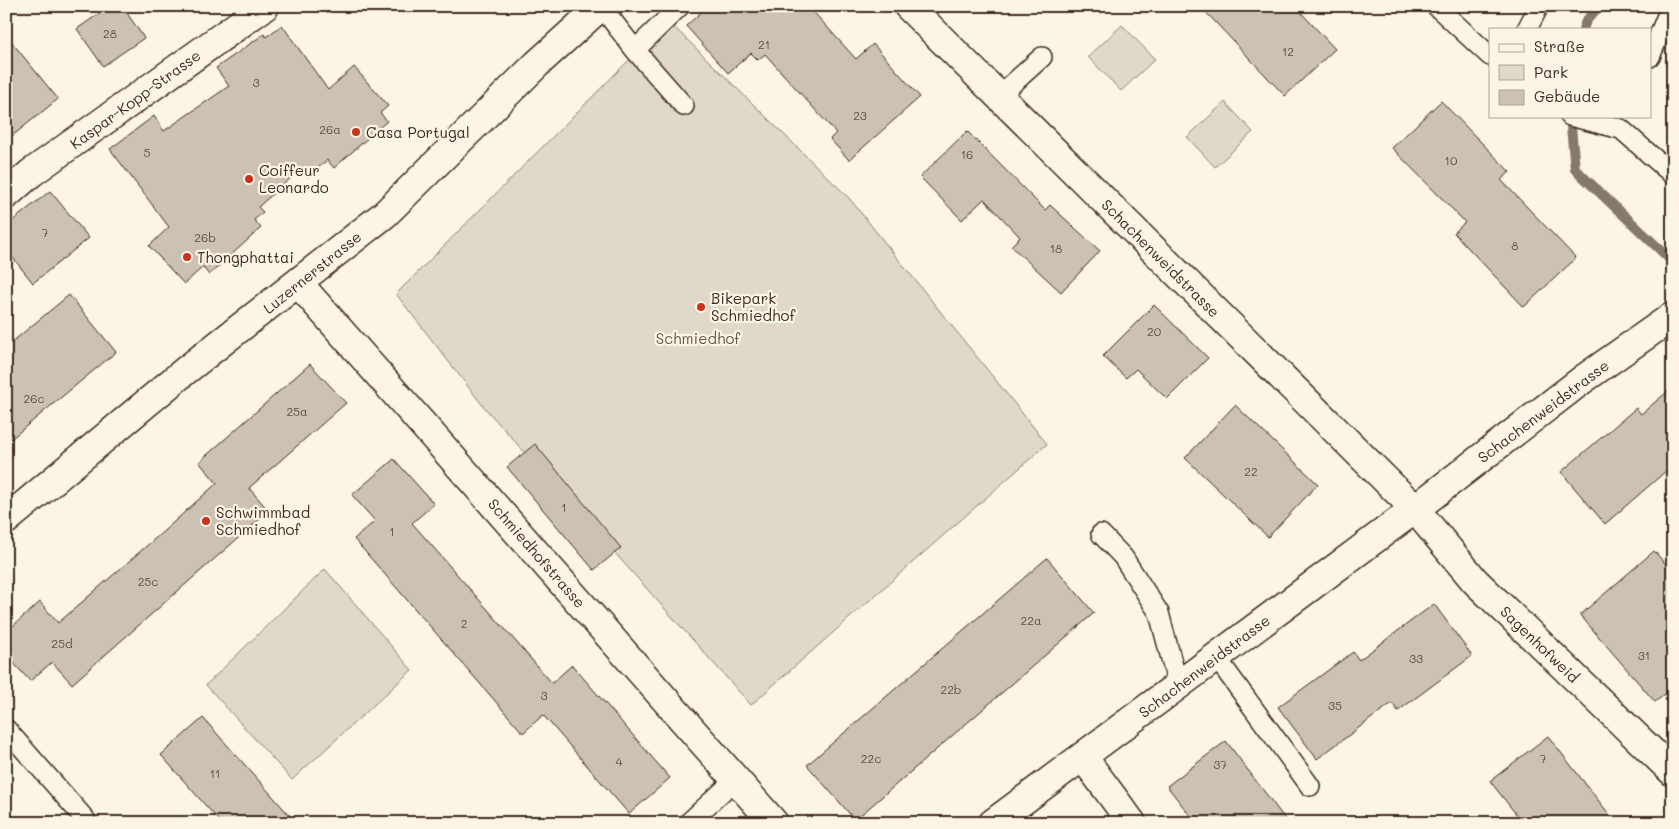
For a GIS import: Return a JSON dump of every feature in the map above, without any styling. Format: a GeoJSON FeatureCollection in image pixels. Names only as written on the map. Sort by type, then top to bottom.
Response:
{"type":"FeatureCollection","features":[{"type":"Feature","properties":{"kind":"street","name":"Kaspar-Kopp-Strasse"},"geometry":{"type":"LineString","coordinates":[[6,195],[31,173],[265,6]]}},
{"type":"Feature","properties":{"kind":"street","name":"Luzernerstrasse"},"geometry":{"type":"LineString","coordinates":[[6,520],[178,377],[299,284],[385,214],[537,64],[601,6]]}},
{"type":"Feature","properties":{"kind":"street","name":"Schachenweidstrasse"},"geometry":{"type":"LineString","coordinates":[[908,6],[1415,509]]}},
{"type":"Feature","properties":{"kind":"street","name":"Schmiedhofstrasse"},"geometry":{"type":"LineString","coordinates":[[299,284],[774,823]]}},
{"type":"Feature","properties":{"kind":"street","name":"Schachenweidstrasse"},"geometry":{"type":"LineString","coordinates":[[993,823],[1415,509],[1582,380],[1673,316]]}},
{"type":"Feature","properties":{"kind":"street","name":"Sagenhofweid"},"geometry":{"type":"LineString","coordinates":[[1415,509],[1474,581],[1673,772]]}},
{"type":"Feature","properties":{"kind":"street"},"geometry":{"type":"LineString","coordinates":[[1083,757],[1132,823]]}},
{"type":"Feature","properties":{"kind":"lane"},"geometry":{"type":"LineString","coordinates":[[601,6],[684,106]]}},
{"type":"Feature","properties":{"kind":"lane"},"geometry":{"type":"LineString","coordinates":[[636,50],[680,6]]}},
{"type":"Feature","properties":{"kind":"lane"},"geometry":{"type":"LineString","coordinates":[[1436,6],[1489,55]]}},
{"type":"Feature","properties":{"kind":"lane"},"geometry":{"type":"LineString","coordinates":[[1528,28],[1539,6]]}},
{"type":"Feature","properties":{"kind":"lane"},"geometry":{"type":"LineString","coordinates":[[1652,52],[1671,6]]}},
{"type":"Feature","properties":{"kind":"lane"},"geometry":{"type":"LineString","coordinates":[[999,96],[1042,56]]}},
{"type":"Feature","properties":{"kind":"lane"},"geometry":{"type":"LineString","coordinates":[[1576,118],[1591,123],[1624,123],[1673,175]]}},
{"type":"Feature","properties":{"kind":"lane"},"geometry":{"type":"LineString","coordinates":[[1100,534],[1123,557],[1159,612],[1178,685]]}},
{"type":"Feature","properties":{"kind":"lane"},"geometry":{"type":"LineString","coordinates":[[1216,657],[1310,786]]}},
{"type":"Feature","properties":{"kind":"lane"},"geometry":{"type":"LineString","coordinates":[[6,729],[85,819]]}},
{"type":"Feature","properties":{"kind":"lane"},"geometry":{"type":"LineString","coordinates":[[688,823],[736,779]]}},
{"type":"Feature","properties":{"kind":"green space","name":"Schmiedhof"},"geometry":{"type":"Polygon","coordinates":[[[668,21],[849,198],[1047,444],[751,705],[484,407],[396,294],[668,21]]]}},
{"type":"Feature","properties":{"kind":"green space"},"geometry":{"type":"Polygon","coordinates":[[[1122,25],[1155,59],[1121,91],[1088,57],[1122,25]]]}},
{"type":"Feature","properties":{"kind":"green space"},"geometry":{"type":"Polygon","coordinates":[[[1225,102],[1253,132],[1215,167],[1187,137],[1225,102]]]}},
{"type":"Feature","properties":{"kind":"green space"},"geometry":{"type":"Polygon","coordinates":[[[325,569],[412,670],[292,780],[206,685],[325,569]]]}},
{"type":"Feature","properties":{"kind":"building"},"geometry":{"type":"Polygon","coordinates":[[[110,6],[122,6],[144,38],[103,66],[77,29],[110,6]]]}},
{"type":"Feature","properties":{"kind":"building"},"geometry":{"type":"Polygon","coordinates":[[[708,6],[808,6],[856,59],[873,44],[920,97],[849,160],[830,139],[836,133],[765,54],[758,60],[751,53],[728,73],[686,26],[708,6]]]}},
{"type":"Feature","properties":{"kind":"building"},"geometry":{"type":"Polygon","coordinates":[[[1200,6],[1295,6],[1335,49],[1285,96],[1200,6]]]}},
{"type":"Feature","properties":{"kind":"building"},"geometry":{"type":"Polygon","coordinates":[[[282,25],[328,90],[354,67],[388,106],[380,113],[387,121],[334,168],[327,160],[308,177],[301,169],[258,207],[263,212],[254,220],[261,228],[209,275],[203,267],[184,284],[149,246],[169,227],[110,149],[154,116],[164,131],[229,86],[216,68],[264,34],[266,37],[282,25]]]}},
{"type":"Feature","properties":{"kind":"building"},"geometry":{"type":"Polygon","coordinates":[[[6,35],[58,99],[6,141],[6,35]]]}},
{"type":"Feature","properties":{"kind":"building"},"geometry":{"type":"Polygon","coordinates":[[[1441,101],[1510,172],[1501,180],[1576,258],[1524,307],[1454,233],[1465,222],[1392,148],[1441,101]]]}},
{"type":"Feature","properties":{"kind":"building"},"geometry":{"type":"Polygon","coordinates":[[[967,131],[1045,210],[1050,205],[1100,251],[1061,292],[1011,246],[1020,237],[984,199],[962,220],[920,177],[967,131]]]}},
{"type":"Feature","properties":{"kind":"building"},"geometry":{"type":"Polygon","coordinates":[[[50,191],[89,238],[33,283],[6,249],[6,226],[50,191]]]}},
{"type":"Feature","properties":{"kind":"building"},"geometry":{"type":"Polygon","coordinates":[[[69,295],[116,352],[6,443],[6,347],[69,295]]]}},
{"type":"Feature","properties":{"kind":"building"},"geometry":{"type":"Polygon","coordinates":[[[1154,305],[1208,358],[1167,399],[1136,369],[1126,378],[1103,356],[1154,305]]]}},
{"type":"Feature","properties":{"kind":"building"},"geometry":{"type":"Polygon","coordinates":[[[310,364],[346,403],[249,488],[269,511],[72,684],[52,662],[30,681],[6,655],[6,632],[40,602],[58,623],[166,529],[217,483],[199,462],[310,364]]]}},
{"type":"Feature","properties":{"kind":"building"},"geometry":{"type":"Polygon","coordinates":[[[1673,387],[1673,465],[1605,524],[1561,472],[1636,408],[1641,414],[1673,387]]]}},
{"type":"Feature","properties":{"kind":"building"},"geometry":{"type":"Polygon","coordinates":[[[1235,405],[1318,484],[1268,537],[1185,458],[1235,405]]]}},
{"type":"Feature","properties":{"kind":"building"},"geometry":{"type":"Polygon","coordinates":[[[535,444],[621,548],[594,570],[507,467],[535,444]]]}},
{"type":"Feature","properties":{"kind":"building"},"geometry":{"type":"Polygon","coordinates":[[[394,459],[434,504],[412,523],[552,683],[572,665],[670,778],[629,814],[543,715],[523,733],[354,539],[375,521],[352,495],[394,459]]]}},
{"type":"Feature","properties":{"kind":"building"},"geometry":{"type":"Polygon","coordinates":[[[1654,551],[1673,572],[1673,688],[1655,702],[1580,615],[1654,551]]]}},
{"type":"Feature","properties":{"kind":"building"},"geometry":{"type":"Polygon","coordinates":[[[1047,558],[1094,613],[855,820],[807,765],[1047,558]]]}},
{"type":"Feature","properties":{"kind":"building"},"geometry":{"type":"Polygon","coordinates":[[[1434,604],[1472,656],[1398,711],[1392,703],[1317,759],[1278,707],[1353,652],[1359,660],[1434,604]]]}},
{"type":"Feature","properties":{"kind":"building"},"geometry":{"type":"Polygon","coordinates":[[[203,718],[296,823],[221,823],[161,755],[203,718]]]}},
{"type":"Feature","properties":{"kind":"building"},"geometry":{"type":"Polygon","coordinates":[[[1548,736],[1616,823],[1523,823],[1490,781],[1548,736]]]}},
{"type":"Feature","properties":{"kind":"building"},"geometry":{"type":"Polygon","coordinates":[[[1226,741],[1288,823],[1196,823],[1167,786],[1226,741]]]}},
{"type":"Feature","properties":{"kind":"waterway"},"geometry":{"type":"LineString","coordinates":[[1583,28],[1586,21],[1599,6]]}},
{"type":"Feature","properties":{"kind":"waterway"},"geometry":{"type":"LineString","coordinates":[[1570,118],[1575,169],[1673,262]]}},
{"type":"Feature","properties":{"kind":"place","name":"Casa Portugal"},"geometry":{"type":"Point","coordinates":[356,132]}},
{"type":"Feature","properties":{"kind":"place","name":"Coiffeur Leonardo"},"geometry":{"type":"Point","coordinates":[249,179]}},
{"type":"Feature","properties":{"kind":"place","name":"Thongphattai"},"geometry":{"type":"Point","coordinates":[187,257]}},
{"type":"Feature","properties":{"kind":"place","name":"Bikepark Schmiedhof"},"geometry":{"type":"Point","coordinates":[701,307]}},
{"type":"Feature","properties":{"kind":"place","name":"Schwimmbad Schmiedhof"},"geometry":{"type":"Point","coordinates":[206,521]}}]}
